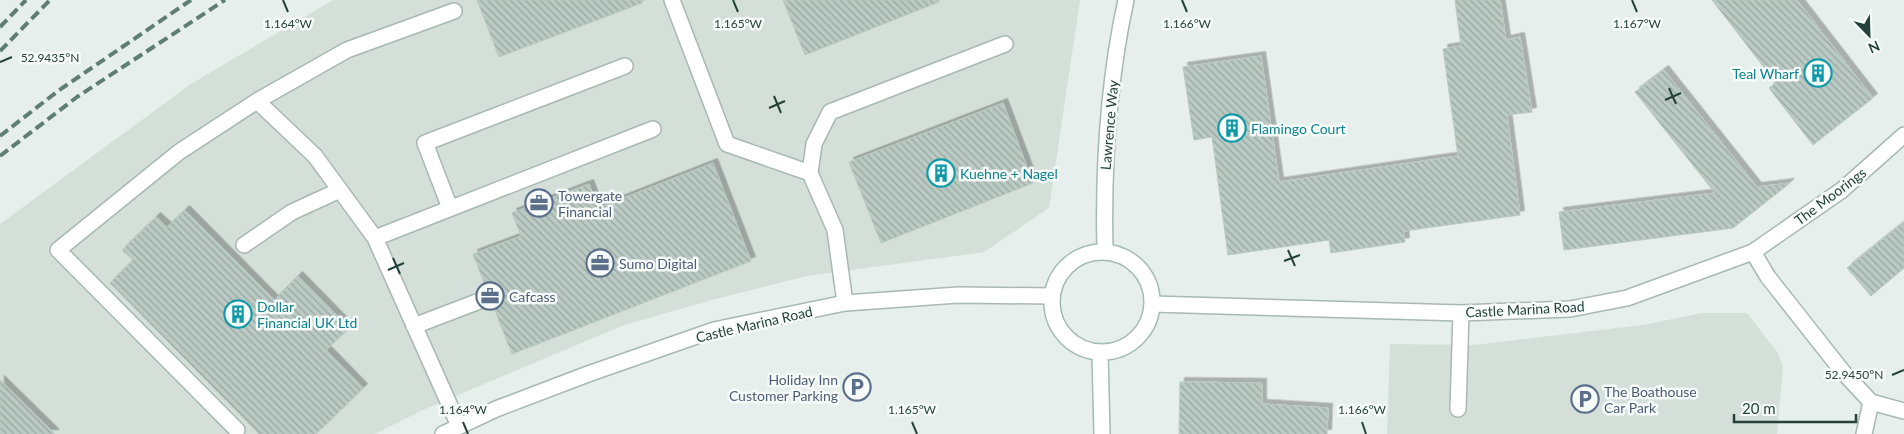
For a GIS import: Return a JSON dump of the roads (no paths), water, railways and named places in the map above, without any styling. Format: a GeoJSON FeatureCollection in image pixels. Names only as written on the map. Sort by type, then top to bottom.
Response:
{"type":"FeatureCollection","features":[{"type":"Feature","properties":{"kind":"street"},"geometry":{"type":"LineString","coordinates":[[672,0],[727,144],[810,173]]}},
{"type":"Feature","properties":{"kind":"street","name":"Lawrence Way"},"geometry":{"type":"LineString","coordinates":[[1105,251],[1104,194],[1109,120],[1119,33],[1126,0]]}},
{"type":"Feature","properties":{"kind":"street"},"geometry":{"type":"LineString","coordinates":[[237,430],[58,250],[179,152],[257,101],[347,50],[454,11]]}},
{"type":"Feature","properties":{"kind":"street"},"geometry":{"type":"LineString","coordinates":[[845,303],[835,230],[810,173],[814,144],[830,112],[1005,44]]}},
{"type":"Feature","properties":{"kind":"street"},"geometry":{"type":"LineString","coordinates":[[450,208],[425,143],[625,66]]}},
{"type":"Feature","properties":{"kind":"street"},"geometry":{"type":"LineString","coordinates":[[257,101],[315,156],[375,238],[458,426]]}},
{"type":"Feature","properties":{"kind":"street"},"geometry":{"type":"LineString","coordinates":[[375,238],[653,129]]}},
{"type":"Feature","properties":{"kind":"street","name":"The Moorings"},"geometry":{"type":"LineString","coordinates":[[1753,252],[1842,190],[1904,135]]}},
{"type":"Feature","properties":{"kind":"street"},"geometry":{"type":"LineString","coordinates":[[244,245],[292,212],[340,190]]}},
{"type":"Feature","properties":{"kind":"street"},"geometry":{"type":"LineString","coordinates":[[1105,251],[1118,253],[1133,261],[1145,274],[1152,291],[1153,304],[1150,318],[1142,333],[1129,345],[1114,351],[1100,353],[1078,347],[1064,335],[1055,321],[1052,296],[1055,282],[1065,267],[1079,257],[1105,251]]}},
{"type":"Feature","properties":{"kind":"street"},"geometry":{"type":"LineString","coordinates":[[1753,252],[1768,277],[1843,372],[1872,402],[1904,411]]}},
{"type":"Feature","properties":{"kind":"street","name":"Castle Marina Road"},"geometry":{"type":"LineString","coordinates":[[1153,304],[1461,312],[1570,309],[1627,298],[1753,252]]}},
{"type":"Feature","properties":{"kind":"street","name":"Castle Marina Road"},"geometry":{"type":"LineString","coordinates":[[443,434],[496,409],[588,374],[714,330],[845,303],[958,295],[1052,296]]}},
{"type":"Feature","properties":{"kind":"street"},"geometry":{"type":"LineString","coordinates":[[414,326],[482,300]]}},
{"type":"Feature","properties":{"kind":"street"},"geometry":{"type":"LineString","coordinates":[[1458,409],[1461,312]]}},
{"type":"Feature","properties":{"kind":"street"},"geometry":{"type":"LineString","coordinates":[[1100,353],[1102,434]]}},
{"type":"Feature","properties":{"kind":"street"},"geometry":{"type":"LineString","coordinates":[[1864,434],[1872,402]]}},
{"type":"Feature","properties":{"kind":"railway"},"geometry":{"type":"LineString","coordinates":[[0,27],[26,0]]}},
{"type":"Feature","properties":{"kind":"railway"},"geometry":{"type":"LineString","coordinates":[[0,51],[50,0]]}},
{"type":"Feature","properties":{"kind":"railway"},"geometry":{"type":"LineString","coordinates":[[0,136],[58,91],[191,0]]}},
{"type":"Feature","properties":{"kind":"railway"},"geometry":{"type":"LineString","coordinates":[[0,156],[77,97],[225,0]]}},
{"type":"Feature","properties":{"kind":"place","name":"Teal Wharf"},"geometry":{"type":"Point","coordinates":[1818,73]}},
{"type":"Feature","properties":{"kind":"place","name":"Flamingo Court"},"geometry":{"type":"Point","coordinates":[1232,128]}},
{"type":"Feature","properties":{"kind":"place","name":"Kuehne + Nagel"},"geometry":{"type":"Point","coordinates":[941,173]}},
{"type":"Feature","properties":{"kind":"place","name":"Towergate Financial"},"geometry":{"type":"Point","coordinates":[539,203]}},
{"type":"Feature","properties":{"kind":"place","name":"Sumo Digital"},"geometry":{"type":"Point","coordinates":[600,263]}},
{"type":"Feature","properties":{"kind":"place","name":"Cafcass"},"geometry":{"type":"Point","coordinates":[490,296]}},
{"type":"Feature","properties":{"kind":"place","name":"Dollar Financial UK Ltd"},"geometry":{"type":"Point","coordinates":[238,314]}},
{"type":"Feature","properties":{"kind":"place","name":"Holiday Inn Customer Parking"},"geometry":{"type":"Point","coordinates":[857,387]}},
{"type":"Feature","properties":{"kind":"place","name":"The Boathouse Car Park"},"geometry":{"type":"Point","coordinates":[1585,399]}}]}
